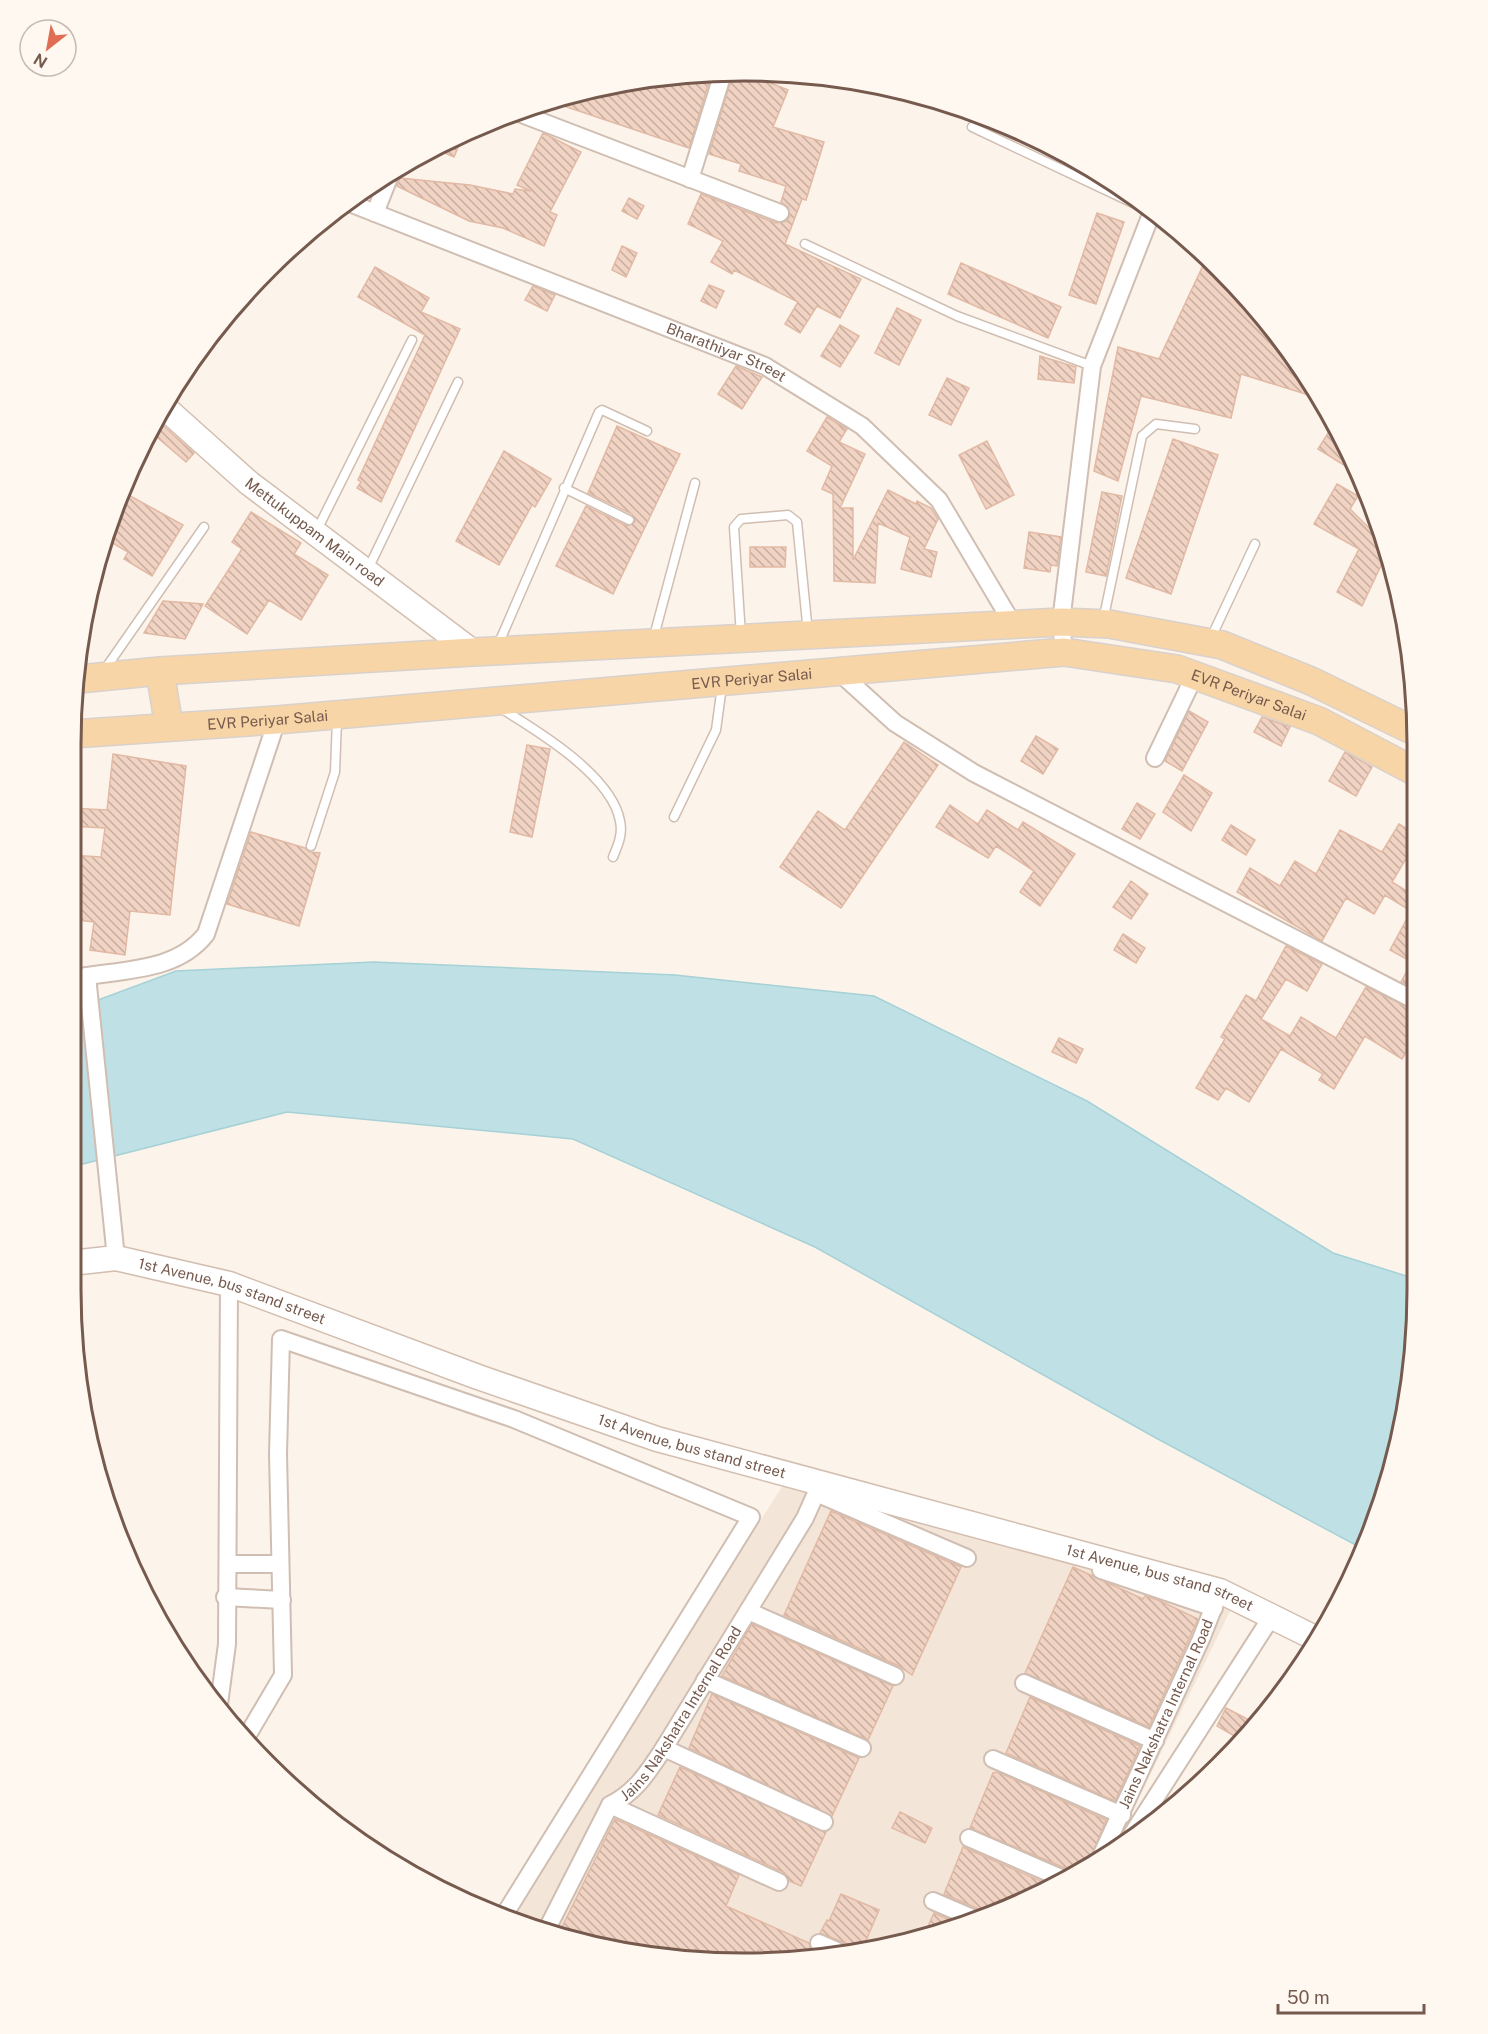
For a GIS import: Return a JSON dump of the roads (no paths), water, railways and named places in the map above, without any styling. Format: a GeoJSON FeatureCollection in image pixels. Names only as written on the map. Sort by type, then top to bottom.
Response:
{"type":"FeatureCollection","features":[{"type":"Feature","properties":{"kind":"main road"},"geometry":{"type":"LineString","coordinates":[[89,678],[160,671],[484,652],[1061,622],[1102,624],[1222,645],[1311,681],[1407,727]]}},
{"type":"Feature","properties":{"kind":"main road","name":"EVR Periyar Salai"},"geometry":{"type":"LineString","coordinates":[[81,733],[277,720],[1064,652],[1177,669],[1319,721],[1407,767]]}},
{"type":"Feature","properties":{"kind":"main road"},"geometry":{"type":"LineString","coordinates":[[160,671],[169,727]]}},
{"type":"Feature","properties":{"kind":"street"},"geometry":{"type":"LineString","coordinates":[[690,179],[720,82]]}},
{"type":"Feature","properties":{"kind":"street"},"geometry":{"type":"LineString","coordinates":[[530,116],[780,213]]}},
{"type":"Feature","properties":{"kind":"street"},"geometry":{"type":"LineString","coordinates":[[375,213],[385,187]]}},
{"type":"Feature","properties":{"kind":"street","name":"Bharathiyar Street"},"geometry":{"type":"LineString","coordinates":[[357,206],[765,366],[862,426],[939,500],[1014,626]]}},
{"type":"Feature","properties":{"kind":"street"},"geometry":{"type":"LineString","coordinates":[[1064,652],[1061,622],[1092,366],[1149,219]]}},
{"type":"Feature","properties":{"kind":"street","name":"Mettukuppam Main road"},"geometry":{"type":"LineString","coordinates":[[170,412],[249,483],[366,572],[484,652]]}},
{"type":"Feature","properties":{"kind":"street"},"geometry":{"type":"LineString","coordinates":[[840,673],[895,723],[974,773],[1407,996]]}},
{"type":"Feature","properties":{"kind":"street"},"geometry":{"type":"LineString","coordinates":[[1155,758],[1194,675]]}},
{"type":"Feature","properties":{"kind":"street"},"geometry":{"type":"LineString","coordinates":[[81,976],[165,964],[196,948],[206,934],[277,720]]}},
{"type":"Feature","properties":{"kind":"street"},"geometry":{"type":"LineString","coordinates":[[87,975],[116,1258]]}},
{"type":"Feature","properties":{"kind":"street","name":"1st Avenue, bus stand street"},"geometry":{"type":"LineString","coordinates":[[81,1262],[116,1258],[229,1284],[478,1377],[657,1439],[818,1488],[1272,1616],[1310,1635]]}},
{"type":"Feature","properties":{"kind":"street"},"geometry":{"type":"LineString","coordinates":[[220,1696],[227,1644],[225,1597],[228,1564],[229,1284]]}},
{"type":"Feature","properties":{"kind":"street"},"geometry":{"type":"LineString","coordinates":[[250,1731],[283,1675],[278,1454],[281,1339],[514,1419],[751,1517],[508,1909]]}},
{"type":"Feature","properties":{"kind":"street"},"geometry":{"type":"LineString","coordinates":[[818,1488],[968,1558]]}},
{"type":"Feature","properties":{"kind":"street","name":"Jains Nakshatra Internal Road"},"geometry":{"type":"LineString","coordinates":[[550,1923],[610,1805],[629,1796],[640,1784],[664,1748],[805,1518],[818,1488]]}},
{"type":"Feature","properties":{"kind":"street"},"geometry":{"type":"LineString","coordinates":[[1068,1559],[1216,1601]]}},
{"type":"Feature","properties":{"kind":"street"},"geometry":{"type":"LineString","coordinates":[[228,1564],[280,1564]]}},
{"type":"Feature","properties":{"kind":"street"},"geometry":{"type":"LineString","coordinates":[[225,1597],[282,1600]]}},
{"type":"Feature","properties":{"kind":"street","name":"Jains Nakshatra Internal Road"},"geometry":{"type":"LineString","coordinates":[[1107,1844],[1216,1601]]}},
{"type":"Feature","properties":{"kind":"street"},"geometry":{"type":"LineString","coordinates":[[748,1611],[895,1676]]}},
{"type":"Feature","properties":{"kind":"street"},"geometry":{"type":"LineString","coordinates":[[1140,1821],[1272,1616]]}},
{"type":"Feature","properties":{"kind":"street"},"geometry":{"type":"LineString","coordinates":[[705,1680],[862,1748]]}},
{"type":"Feature","properties":{"kind":"street"},"geometry":{"type":"LineString","coordinates":[[1024,1683],[1155,1741]]}},
{"type":"Feature","properties":{"kind":"street"},"geometry":{"type":"LineString","coordinates":[[664,1748],[824,1822]]}},
{"type":"Feature","properties":{"kind":"street"},"geometry":{"type":"LineString","coordinates":[[993,1759],[1122,1815]]}},
{"type":"Feature","properties":{"kind":"street"},"geometry":{"type":"LineString","coordinates":[[610,1805],[779,1882]]}},
{"type":"Feature","properties":{"kind":"street"},"geometry":{"type":"LineString","coordinates":[[969,1838],[1055,1875]]}},
{"type":"Feature","properties":{"kind":"street"},"geometry":{"type":"LineString","coordinates":[[933,1901],[965,1915]]}},
{"type":"Feature","properties":{"kind":"street"},"geometry":{"type":"LineString","coordinates":[[819,1943],[829,1947]]}},
{"type":"Feature","properties":{"kind":"lane"},"geometry":{"type":"LineString","coordinates":[[972,127],[1112,193]]}},
{"type":"Feature","properties":{"kind":"lane"},"geometry":{"type":"LineString","coordinates":[[805,244],[957,316],[1092,366]]}},
{"type":"Feature","properties":{"kind":"lane"},"geometry":{"type":"LineString","coordinates":[[316,534],[412,340]]}},
{"type":"Feature","properties":{"kind":"lane"},"geometry":{"type":"LineString","coordinates":[[366,572],[458,382]]}},
{"type":"Feature","properties":{"kind":"lane"},"geometry":{"type":"LineString","coordinates":[[484,652],[564,488],[598,412],[602,410],[647,431]]}},
{"type":"Feature","properties":{"kind":"lane"},"geometry":{"type":"LineString","coordinates":[[1102,624],[1142,436],[1156,424],[1195,429]]}},
{"type":"Feature","properties":{"kind":"lane"},"geometry":{"type":"LineString","coordinates":[[652,644],[695,483]]}},
{"type":"Feature","properties":{"kind":"lane"},"geometry":{"type":"LineString","coordinates":[[564,488],[629,520]]}},
{"type":"Feature","properties":{"kind":"lane"},"geometry":{"type":"LineString","coordinates":[[741,639],[734,527],[741,519],[788,515],[797,522],[808,636]]}},
{"type":"Feature","properties":{"kind":"lane"},"geometry":{"type":"LineString","coordinates":[[89,678],[204,528]]}},
{"type":"Feature","properties":{"kind":"lane"},"geometry":{"type":"LineString","coordinates":[[1208,643],[1255,544]]}},
{"type":"Feature","properties":{"kind":"lane"},"geometry":{"type":"LineString","coordinates":[[674,817],[716,730],[723,683]]}},
{"type":"Feature","properties":{"kind":"lane"},"geometry":{"type":"LineString","coordinates":[[491,702],[554,741],[593,777],[617,811],[621,822],[619,844],[613,856]]}},
{"type":"Feature","properties":{"kind":"lane"},"geometry":{"type":"LineString","coordinates":[[310,846],[335,772],[337,715]]}},
{"type":"Feature","properties":{"kind":"water"},"geometry":{"type":"Polygon","coordinates":[[[374,962],[675,975],[874,996],[1087,1101],[1333,1253],[1407,1276],[1406,1333],[1394,1419],[1372,1503],[1356,1545],[1156,1438],[815,1247],[573,1139],[287,1112],[81,1164],[81,1006],[176,971],[374,962]]]}}]}
